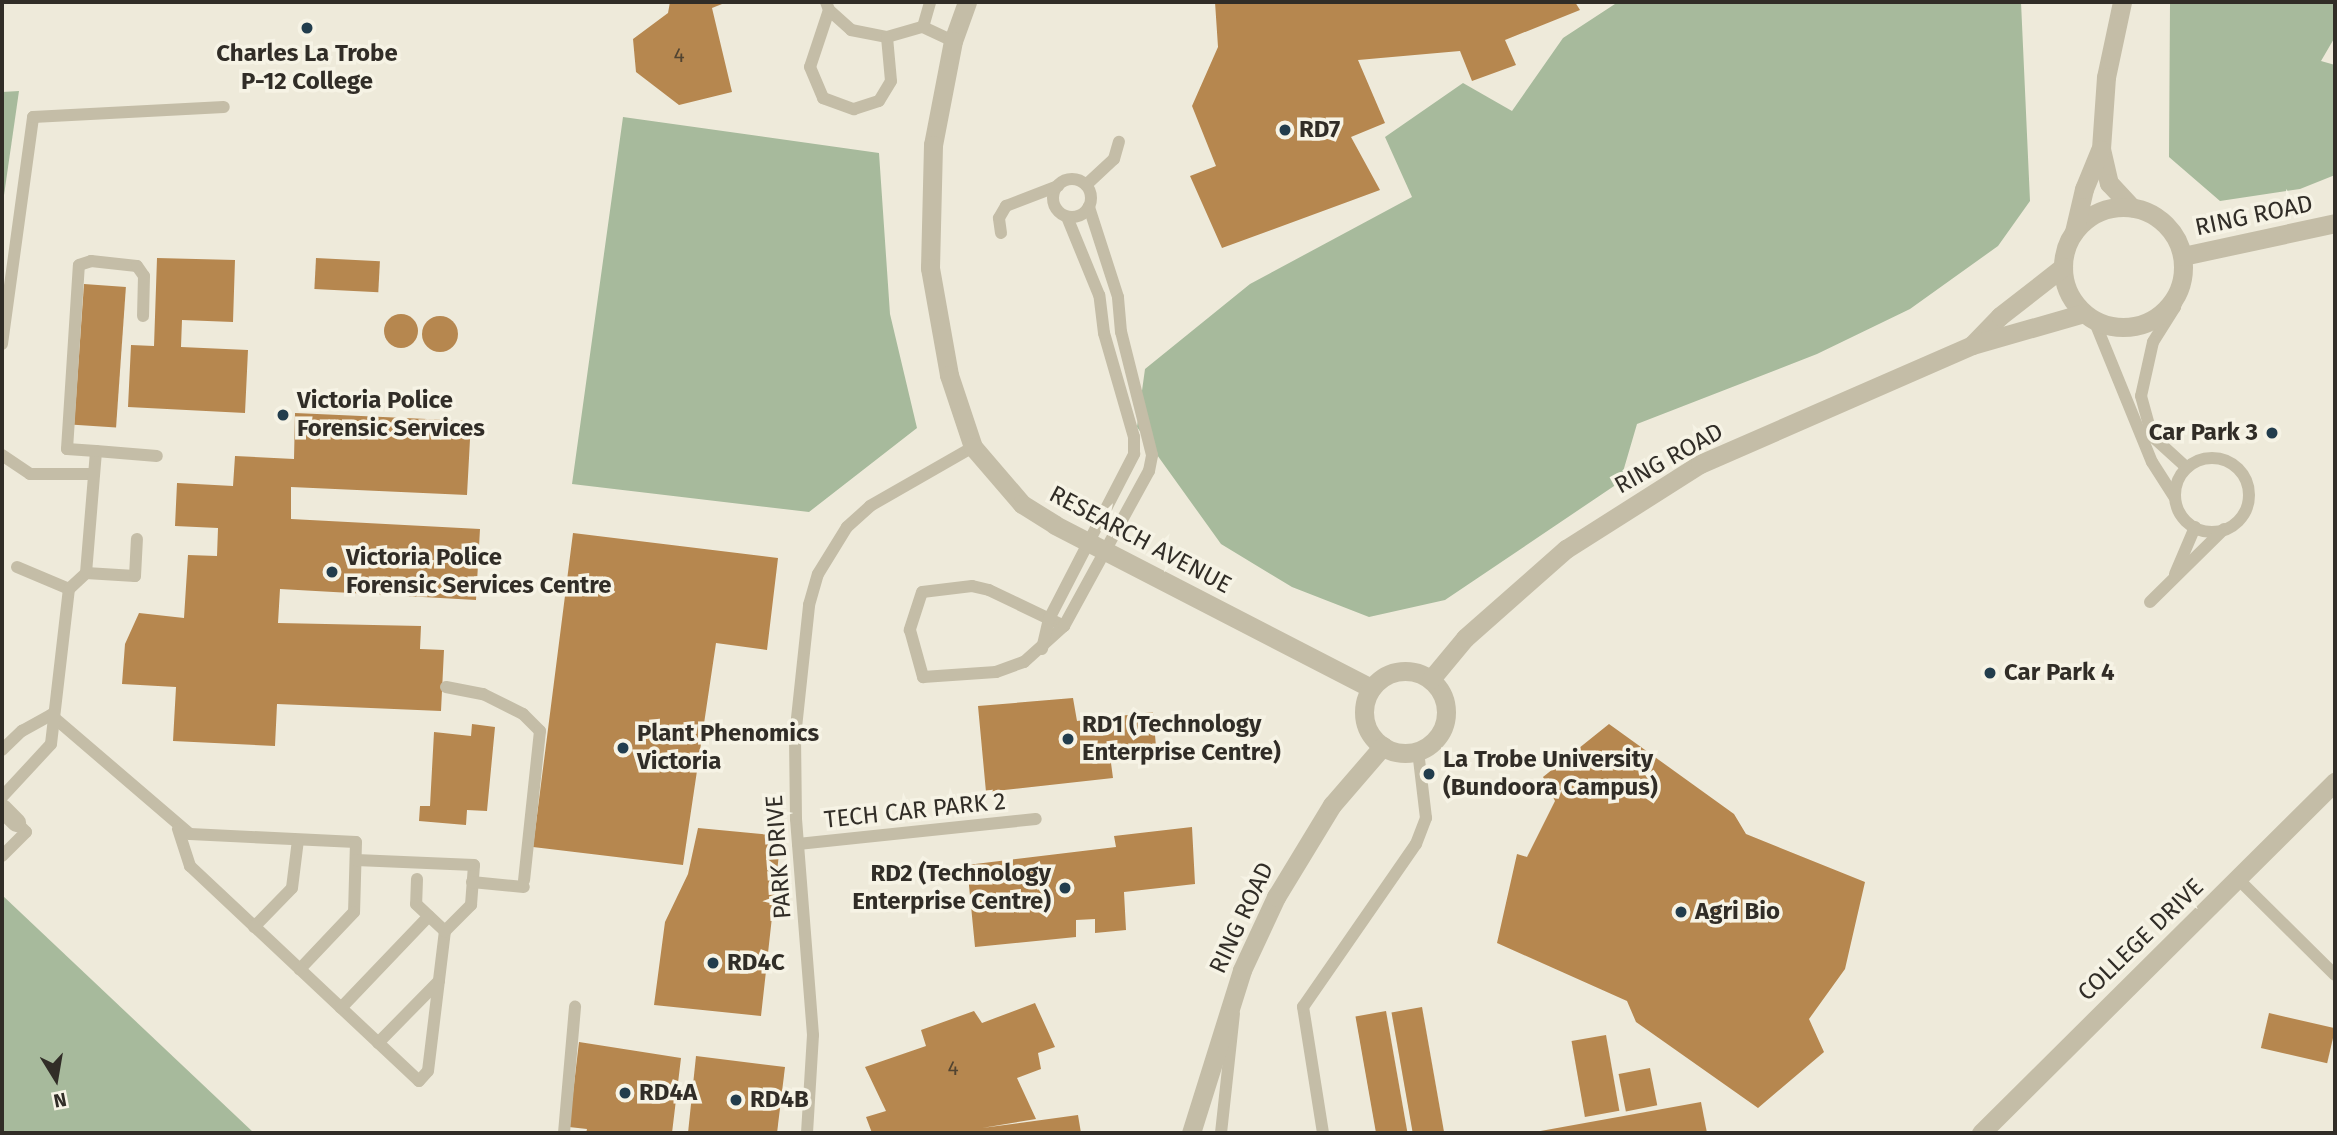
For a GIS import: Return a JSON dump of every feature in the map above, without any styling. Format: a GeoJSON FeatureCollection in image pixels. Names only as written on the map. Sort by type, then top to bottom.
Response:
{"type":"FeatureCollection","features":[{"type":"Feature","properties":{"kind":"street","name":"RESEARCH AVENUE"},"geometry":{"type":"LineString","coordinates":[[967,2],[953,41],[933,145],[930,268],[949,375],[973,447],[1022,505],[1096,548],[1371,688]]}},
{"type":"Feature","properties":{"kind":"street"},"geometry":{"type":"LineString","coordinates":[[2101,149],[2084,189],[2063,267],[2065,284],[2089,316],[2110,326],[2143,324],[2170,306],[2179,292],[2183,256],[2174,233],[2155,216],[2131,207],[2109,183],[2101,149],[2106,77],[2122,2]]}},
{"type":"Feature","properties":{"kind":"street"},"geometry":{"type":"LineString","coordinates":[[2074,232],[2099,212],[2131,207]]}},
{"type":"Feature","properties":{"kind":"street","name":"RING ROAD"},"geometry":{"type":"LineString","coordinates":[[2183,256],[2335,223]]}},
{"type":"Feature","properties":{"kind":"street","name":"RING ROAD"},"geometry":{"type":"LineString","coordinates":[[1972,345],[2000,316],[2063,267]]}},
{"type":"Feature","properties":{"kind":"street","name":"RING ROAD"},"geometry":{"type":"LineString","coordinates":[[1431,679],[1465,638],[1566,549],[1700,464],[1972,345],[2089,316]]}},
{"type":"Feature","properties":{"kind":"street"},"geometry":{"type":"LineString","coordinates":[[1405,670],[1431,679],[1445,699],[1445,724],[1439,736],[1418,751],[1394,751],[1382,746],[1366,726],[1364,713],[1371,688],[1392,672],[1405,670]]}},
{"type":"Feature","properties":{"kind":"street","name":"RING ROAD"},"geometry":{"type":"LineString","coordinates":[[1191,1133],[1234,993],[1302,848],[1332,804],[1382,746]]}},
{"type":"Feature","properties":{"kind":"street","name":"COLLEGE DRIVE"},"geometry":{"type":"LineString","coordinates":[[1981,1133],[2335,782]]}},
{"type":"Feature","properties":{"kind":"street"},"geometry":{"type":"LineString","coordinates":[[2,808],[16,822]]}},
{"type":"Feature","properties":{"kind":"lane"},"geometry":{"type":"LineString","coordinates":[[923,27],[930,2]]}},
{"type":"Feature","properties":{"kind":"lane"},"geometry":{"type":"LineString","coordinates":[[887,37],[891,81],[879,101],[854,108],[823,97],[810,67],[828,6],[851,30],[887,37],[923,27],[953,41]]}},
{"type":"Feature","properties":{"kind":"lane"},"geometry":{"type":"LineString","coordinates":[[2,344],[33,117],[223,107]]}},
{"type":"Feature","properties":{"kind":"lane"},"geometry":{"type":"LineString","coordinates":[[1086,185],[1114,159],[1119,142]]}},
{"type":"Feature","properties":{"kind":"lane"},"geometry":{"type":"LineString","coordinates":[[1001,233],[999,218],[1006,206],[1069,180],[1086,185],[1091,196],[1089,207],[1118,297],[1121,332],[1153,463],[1049,619],[1042,649]]}},
{"type":"Feature","properties":{"kind":"lane"},"geometry":{"type":"LineString","coordinates":[[1058,186],[1054,204],[1068,217],[1099,295],[1104,333],[1134,437],[1130,465],[1064,626],[1042,649],[1011,669],[923,677],[911,642],[910,620],[922,592],[972,586],[1064,626]]}},
{"type":"Feature","properties":{"kind":"lane"},"geometry":{"type":"LineString","coordinates":[[1068,217],[1080,216],[1089,207]]}},
{"type":"Feature","properties":{"kind":"lane"},"geometry":{"type":"LineString","coordinates":[[144,316],[144,276],[137,265],[91,261],[79,265],[67,449],[157,456]]}},
{"type":"Feature","properties":{"kind":"lane"},"geometry":{"type":"LineString","coordinates":[[2179,292],[2175,307],[2152,342],[2141,396],[2152,436],[2187,468]]}},
{"type":"Feature","properties":{"kind":"lane"},"geometry":{"type":"LineString","coordinates":[[2089,316],[2152,462],[2175,498],[2183,518],[2195,527],[2224,529]]}},
{"type":"Feature","properties":{"kind":"lane","name":"PARK DRIVE"},"geometry":{"type":"LineString","coordinates":[[807,1133],[813,1035],[798,844],[797,706],[809,605],[818,575],[847,527],[870,506],[973,447]]}},
{"type":"Feature","properties":{"kind":"lane"},"geometry":{"type":"LineString","coordinates":[[2,797],[51,744],[51,715],[69,589],[86,573],[96,451]]}},
{"type":"Feature","properties":{"kind":"lane"},"geometry":{"type":"LineString","coordinates":[[2,455],[30,474],[94,474]]}},
{"type":"Feature","properties":{"kind":"lane"},"geometry":{"type":"LineString","coordinates":[[2150,602],[2173,577],[2201,556],[2224,529],[2236,522],[2247,505],[2243,475],[2219,459],[2203,459],[2187,468],[2177,482],[2175,498]]}},
{"type":"Feature","properties":{"kind":"lane"},"geometry":{"type":"LineString","coordinates":[[2173,577],[2195,527]]}},
{"type":"Feature","properties":{"kind":"lane"},"geometry":{"type":"LineString","coordinates":[[86,573],[135,576],[137,538]]}},
{"type":"Feature","properties":{"kind":"lane"},"geometry":{"type":"LineString","coordinates":[[17,567],[69,589]]}},
{"type":"Feature","properties":{"kind":"lane"},"geometry":{"type":"LineString","coordinates":[[446,687],[483,694],[523,714],[540,731],[524,884],[472,882]]}},
{"type":"Feature","properties":{"kind":"lane"},"geometry":{"type":"LineString","coordinates":[[2,750],[22,731],[51,715]]}},
{"type":"Feature","properties":{"kind":"lane"},"geometry":{"type":"LineString","coordinates":[[51,715],[178,829],[204,836],[356,842],[354,912],[300,969]]}},
{"type":"Feature","properties":{"kind":"lane"},"geometry":{"type":"LineString","coordinates":[[1323,1133],[1303,1007],[1416,844],[1426,818],[1418,751]]}},
{"type":"Feature","properties":{"kind":"lane","name":"TECH CAR PARK 2"},"geometry":{"type":"LineString","coordinates":[[798,844],[1036,819]]}},
{"type":"Feature","properties":{"kind":"lane"},"geometry":{"type":"LineString","coordinates":[[2,856],[26,832],[16,822]]}},
{"type":"Feature","properties":{"kind":"lane"},"geometry":{"type":"LineString","coordinates":[[178,829],[190,866],[419,1081],[428,1071],[445,931],[471,905],[474,865],[356,860]]}},
{"type":"Feature","properties":{"kind":"lane"},"geometry":{"type":"LineString","coordinates":[[254,927],[292,888],[298,840]]}},
{"type":"Feature","properties":{"kind":"lane"},"geometry":{"type":"LineString","coordinates":[[417,879],[416,904],[445,931]]}},
{"type":"Feature","properties":{"kind":"lane"},"geometry":{"type":"LineString","coordinates":[[2238,879],[2335,975]]}},
{"type":"Feature","properties":{"kind":"lane"},"geometry":{"type":"LineString","coordinates":[[341,1008],[429,916]]}},
{"type":"Feature","properties":{"kind":"lane"},"geometry":{"type":"LineString","coordinates":[[378,1043],[439,981]]}},
{"type":"Feature","properties":{"kind":"lane"},"geometry":{"type":"LineString","coordinates":[[1221,1133],[1233,1046],[1234,993]]}},
{"type":"Feature","properties":{"kind":"lane"},"geometry":{"type":"LineString","coordinates":[[564,1133],[575,1006]]}},
{"type":"Feature","properties":{"kind":"green space"},"geometry":{"type":"Polygon","coordinates":[[[1618,2],[2021,2],[2030,201],[1998,246],[1910,309],[1817,354],[1637,424],[1620,482],[1445,600],[1369,617],[1292,587],[1221,544],[1137,427],[1145,369],[1250,284],[1412,197],[1385,137],[1463,83],[1512,111],[1563,38],[1618,2]]]}},
{"type":"Feature","properties":{"kind":"green space"},"geometry":{"type":"Polygon","coordinates":[[[2170,2],[2335,2],[2335,37],[2321,61],[2335,65],[2335,175],[2300,189],[2220,201],[2169,157],[2170,2]]]}},
{"type":"Feature","properties":{"kind":"green space"},"geometry":{"type":"Polygon","coordinates":[[[19,91],[2,209],[2,92],[19,91]]]}},
{"type":"Feature","properties":{"kind":"green space"},"geometry":{"type":"Polygon","coordinates":[[[623,117],[879,153],[890,314],[917,428],[809,512],[572,484],[623,117]]]}},
{"type":"Feature","properties":{"kind":"green space"},"geometry":{"type":"Polygon","coordinates":[[[2,895],[254,1133],[2,1133],[2,895]]]}},
{"type":"Feature","properties":{"kind":"building"},"geometry":{"type":"Polygon","coordinates":[[[670,2],[727,2],[712,8],[732,92],[679,105],[636,72],[633,39],[668,13],[670,2]]]}},
{"type":"Feature","properties":{"kind":"building","name":"RD7"},"geometry":{"type":"Polygon","coordinates":[[[1215,2],[1575,2],[1580,10],[1505,40],[1516,65],[1472,81],[1460,51],[1358,60],[1385,123],[1351,137],[1380,190],[1222,248],[1190,176],[1216,166],[1192,106],[1218,47],[1215,2]]]}},
{"type":"Feature","properties":{"kind":"building"},"geometry":{"type":"Polygon","coordinates":[[[157,258],[235,260],[233,322],[182,320],[181,347],[248,350],[245,413],[128,407],[131,345],[154,346],[157,258]]]}},
{"type":"Feature","properties":{"kind":"building"},"geometry":{"type":"Polygon","coordinates":[[[316,258],[380,261],[378,292],[314,289],[316,258]]]}},
{"type":"Feature","properties":{"kind":"building"},"geometry":{"type":"Polygon","coordinates":[[[84,284],[126,287],[116,428],[74,425],[84,284]]]}},
{"type":"Feature","properties":{"kind":"building"},"geometry":{"type":"Polygon","coordinates":[[[401,314],[413,319],[418,331],[413,343],[401,348],[389,343],[384,331],[389,319],[401,314]]]}},
{"type":"Feature","properties":{"kind":"building"},"geometry":{"type":"Polygon","coordinates":[[[440,316],[453,321],[458,334],[453,347],[440,352],[427,347],[422,334],[427,321],[440,316]]]}},
{"type":"Feature","properties":{"kind":"building","name":"Victoria Police Forensic Services Centre"},"geometry":{"type":"Polygon","coordinates":[[[295,413],[471,421],[467,495],[291,487],[291,519],[480,529],[476,600],[280,589],[278,623],[421,626],[420,649],[444,650],[441,711],[277,704],[275,746],[173,741],[176,687],[122,684],[125,644],[139,613],[184,618],[188,555],[217,556],[218,528],[175,526],[177,483],[233,486],[235,456],[294,459],[295,413]]]}},
{"type":"Feature","properties":{"kind":"building","name":"Plant Phenomics Victoria"},"geometry":{"type":"Polygon","coordinates":[[[573,533],[778,558],[767,650],[716,643],[683,865],[533,847],[573,533]]]}},
{"type":"Feature","properties":{"kind":"building","name":"RD1 (Technology Enterprise Centre)"},"geometry":{"type":"Polygon","coordinates":[[[1073,698],[1077,721],[1153,712],[1157,758],[1111,763],[1113,778],[986,792],[978,706],[1073,698]]]}},
{"type":"Feature","properties":{"kind":"building"},"geometry":{"type":"Polygon","coordinates":[[[472,724],[495,727],[487,811],[467,810],[466,825],[419,821],[420,806],[430,806],[434,732],[471,736],[472,724]]]}},
{"type":"Feature","properties":{"kind":"building","name":"Agri Bio"},"geometry":{"type":"Polygon","coordinates":[[[1609,724],[1734,814],[1746,834],[1865,882],[1845,969],[1809,1019],[1824,1052],[1758,1108],[1636,1022],[1627,1001],[1497,943],[1517,854],[1527,857],[1555,801],[1543,777],[1609,724]]]}},
{"type":"Feature","properties":{"kind":"building","name":"RD2 (Technology Enterprise Centre)"},"geometry":{"type":"Polygon","coordinates":[[[1192,827],[1195,884],[1124,892],[1126,930],[1095,933],[1095,919],[1076,920],[1076,937],[975,947],[967,865],[1116,847],[1114,836],[1192,827]]]}},
{"type":"Feature","properties":{"kind":"building","name":"RD4C"},"geometry":{"type":"Polygon","coordinates":[[[698,828],[781,836],[761,1016],[654,1005],[665,922],[688,874],[698,828]]]}},
{"type":"Feature","properties":{"kind":"building"},"geometry":{"type":"Polygon","coordinates":[[[1035,1003],[1055,1047],[1038,1053],[1041,1069],[1017,1078],[1036,1119],[982,1128],[1078,1115],[1081,1133],[872,1133],[866,1117],[886,1111],[865,1067],[926,1046],[921,1030],[974,1011],[982,1023],[1035,1003]]]}},
{"type":"Feature","properties":{"kind":"building"},"geometry":{"type":"Polygon","coordinates":[[[1422,1007],[1444,1133],[1413,1133],[1391,1012],[1422,1007]]]}},
{"type":"Feature","properties":{"kind":"building"},"geometry":{"type":"Polygon","coordinates":[[[1386,1011],[1408,1133],[1376,1133],[1355,1016],[1386,1011]]]}},
{"type":"Feature","properties":{"kind":"building"},"geometry":{"type":"Polygon","coordinates":[[[2269,1013],[2335,1028],[2327,1063],[2261,1048],[2269,1013]]]}},
{"type":"Feature","properties":{"kind":"building"},"geometry":{"type":"Polygon","coordinates":[[[1606,1035],[1619,1111],[1585,1117],[1572,1041],[1606,1035]]]}},
{"type":"Feature","properties":{"kind":"building","name":"RD4A"},"geometry":{"type":"Polygon","coordinates":[[[579,1042],[681,1058],[672,1133],[586,1133],[587,1129],[569,1127],[579,1042]]]}},
{"type":"Feature","properties":{"kind":"building","name":"RD4B"},"geometry":{"type":"Polygon","coordinates":[[[696,1056],[785,1067],[777,1133],[688,1133],[696,1056]]]}},
{"type":"Feature","properties":{"kind":"building"},"geometry":{"type":"Polygon","coordinates":[[[1650,1068],[1657,1105],[1626,1111],[1619,1074],[1650,1068]]]}},
{"type":"Feature","properties":{"kind":"building"},"geometry":{"type":"Polygon","coordinates":[[[1701,1102],[1707,1133],[1535,1133],[1535,1132],[1701,1102]]]}},
{"type":"Feature","properties":{"kind":"place","name":"Charles La Trobe P-12 College"},"geometry":{"type":"Point","coordinates":[307,28]}},
{"type":"Feature","properties":{"kind":"place","name":"RD7"},"geometry":{"type":"Point","coordinates":[1285,130]}},
{"type":"Feature","properties":{"kind":"place","name":"Victoria Police Forensic Services"},"geometry":{"type":"Point","coordinates":[283,415]}},
{"type":"Feature","properties":{"kind":"place","name":"Car Park 3"},"geometry":{"type":"Point","coordinates":[2272,433]}},
{"type":"Feature","properties":{"kind":"place","name":"Victoria Police Forensic Services Centre"},"geometry":{"type":"Point","coordinates":[332,572]}},
{"type":"Feature","properties":{"kind":"place","name":"Car Park 4"},"geometry":{"type":"Point","coordinates":[1990,673]}},
{"type":"Feature","properties":{"kind":"place","name":"RD1 (Technology Enterprise Centre)"},"geometry":{"type":"Point","coordinates":[1068,739]}},
{"type":"Feature","properties":{"kind":"place","name":"Plant Phenomics Victoria"},"geometry":{"type":"Point","coordinates":[623,748]}},
{"type":"Feature","properties":{"kind":"place","name":"La Trobe University (Bundoora Campus)"},"geometry":{"type":"Point","coordinates":[1429,774]}},
{"type":"Feature","properties":{"kind":"place","name":"RD2 (Technology Enterprise Centre)"},"geometry":{"type":"Point","coordinates":[1065,888]}},
{"type":"Feature","properties":{"kind":"place","name":"Agri Bio"},"geometry":{"type":"Point","coordinates":[1681,912]}},
{"type":"Feature","properties":{"kind":"place","name":"RD4C"},"geometry":{"type":"Point","coordinates":[713,963]}},
{"type":"Feature","properties":{"kind":"place","name":"RD4A"},"geometry":{"type":"Point","coordinates":[625,1093]}},
{"type":"Feature","properties":{"kind":"place","name":"RD4B"},"geometry":{"type":"Point","coordinates":[736,1100]}}]}
